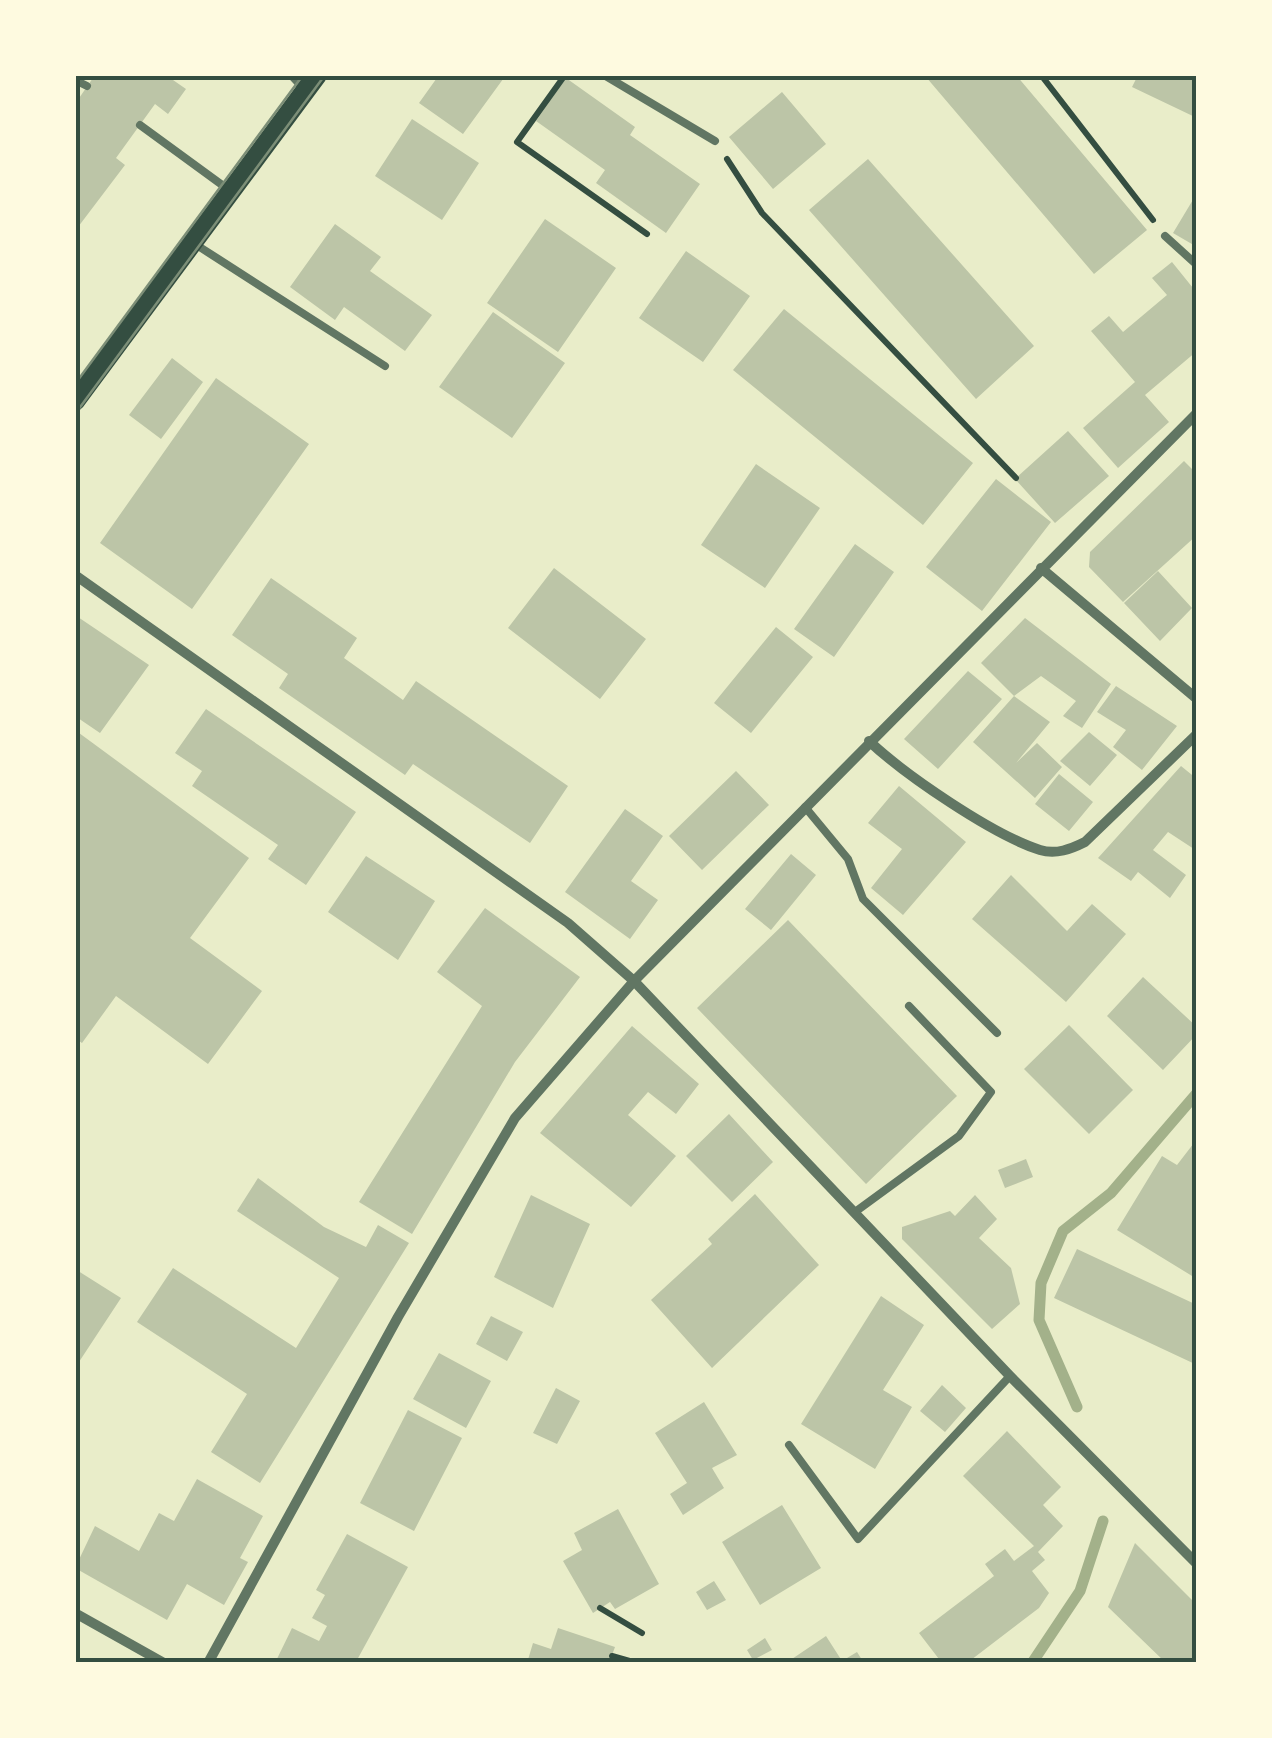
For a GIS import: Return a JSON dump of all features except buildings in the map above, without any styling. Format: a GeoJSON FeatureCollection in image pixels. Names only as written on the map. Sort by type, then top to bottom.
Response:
{"type":"FeatureCollection","features":[{"type":"Feature","properties":{"kind":"main road"},"geometry":{"type":"LineString","coordinates":[[77,394],[230,190],[304,80]]}},
{"type":"Feature","properties":{"kind":"street"},"geometry":{"type":"LineString","coordinates":[[208,1663],[398,1318],[515,1118],[634,981],[1197,413]]}},
{"type":"Feature","properties":{"kind":"street"},"geometry":{"type":"LineString","coordinates":[[1041,568],[1197,700]]}},
{"type":"Feature","properties":{"kind":"street"},"geometry":{"type":"LineString","coordinates":[[75,575],[568,924],[634,981],[1010,1376],[1197,1564]]}},
{"type":"Feature","properties":{"kind":"street"},"geometry":{"type":"LineString","coordinates":[[869,741],[901,771],[1043,852],[1066,851],[1085,842],[1197,734]]}},
{"type":"Feature","properties":{"kind":"street"},"geometry":{"type":"LineString","coordinates":[[75,1613],[164,1663]]}},
{"type":"Feature","properties":{"kind":"lane"},"geometry":{"type":"LineString","coordinates":[[604,75],[715,141]]}},
{"type":"Feature","properties":{"kind":"lane"},"geometry":{"type":"LineString","coordinates":[[75,80],[87,86]]}},
{"type":"Feature","properties":{"kind":"lane"},"geometry":{"type":"LineString","coordinates":[[140,124],[230,190]]}},
{"type":"Feature","properties":{"kind":"lane"},"geometry":{"type":"LineString","coordinates":[[1165,236],[1197,265]]}},
{"type":"Feature","properties":{"kind":"lane"},"geometry":{"type":"LineString","coordinates":[[192,242],[384,366]]}},
{"type":"Feature","properties":{"kind":"lane"},"geometry":{"type":"LineString","coordinates":[[805,806],[848,859],[863,899],[997,1033]]}},
{"type":"Feature","properties":{"kind":"lane"},"geometry":{"type":"LineString","coordinates":[[855,1212],[958,1136],[992,1092],[909,1006]]}},
{"type":"Feature","properties":{"kind":"lane"},"geometry":{"type":"LineString","coordinates":[[789,1446],[858,1539],[1010,1376]]}},
{"type":"Feature","properties":{"kind":"path"},"geometry":{"type":"LineString","coordinates":[[565,75],[517,142],[647,234]]}},
{"type":"Feature","properties":{"kind":"path"},"geometry":{"type":"LineString","coordinates":[[1041,75],[1165,236]]}},
{"type":"Feature","properties":{"kind":"path"},"geometry":{"type":"LineString","coordinates":[[715,141],[762,212],[1016,478]]}},
{"type":"Feature","properties":{"kind":"path"},"geometry":{"type":"LineString","coordinates":[[600,1608],[642,1633]]}},
{"type":"Feature","properties":{"kind":"path"},"geometry":{"type":"LineString","coordinates":[[612,1656],[633,1662]]}},
{"type":"Feature","properties":{"kind":"waterway"},"geometry":{"type":"LineString","coordinates":[[1077,1407],[1039,1320],[1041,1283],[1063,1231],[1111,1193],[1197,1093]]}},
{"type":"Feature","properties":{"kind":"waterway"},"geometry":{"type":"LineString","coordinates":[[1032,1663],[1080,1591],[1103,1521]]}},
{"type":"Feature","properties":{"kind":"tram line"},"geometry":{"type":"LineString","coordinates":[[75,384],[303,75]]}},
{"type":"Feature","properties":{"kind":"tram line"},"geometry":{"type":"LineString","coordinates":[[75,414],[325,75]]}}]}
